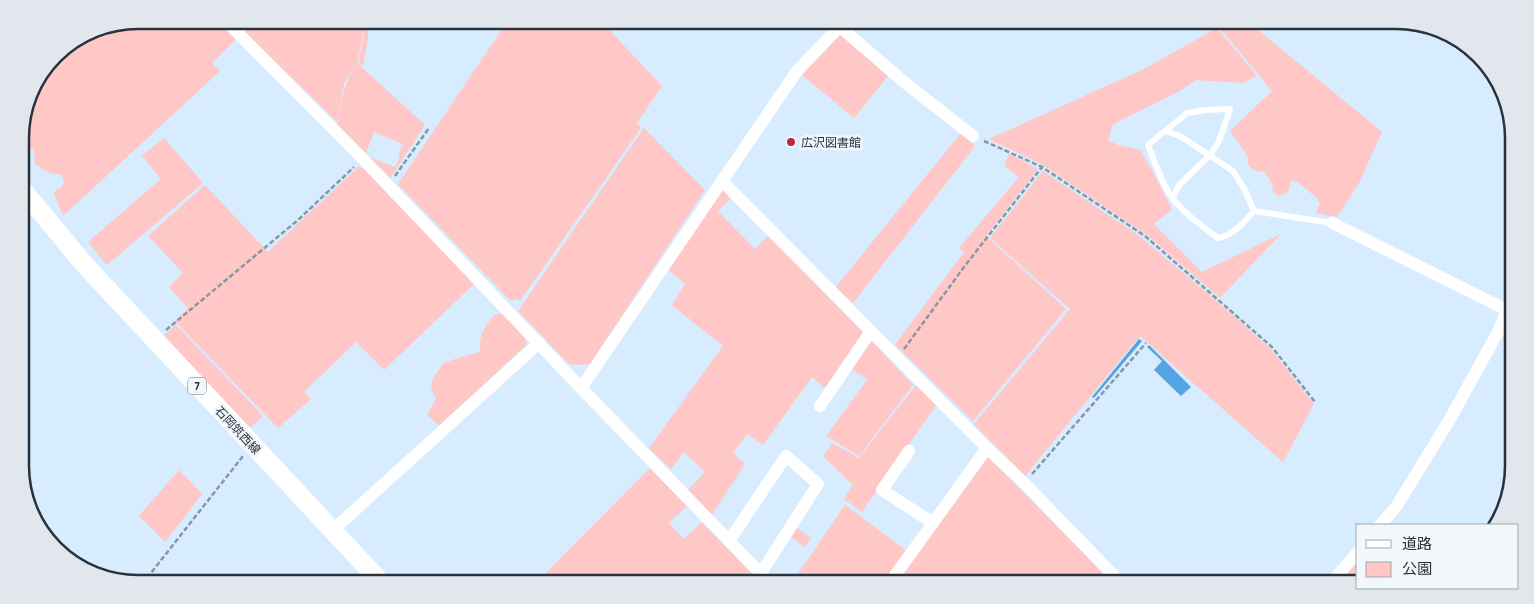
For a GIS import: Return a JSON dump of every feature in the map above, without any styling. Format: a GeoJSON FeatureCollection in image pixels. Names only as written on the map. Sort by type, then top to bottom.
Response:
{"type":"FeatureCollection","features":[{"type":"Feature","properties":{"kind":"main road","name":"石岡筑西線"},"geometry":{"type":"LineString","coordinates":[[29,198],[84,264],[374,575]]}},
{"type":"Feature","properties":{"kind":"street"},"geometry":{"type":"LineString","coordinates":[[234,29],[362,158],[762,575]]}},
{"type":"Feature","properties":{"kind":"street"},"geometry":{"type":"LineString","coordinates":[[581,388],[797,70],[837,29]]}},
{"type":"Feature","properties":{"kind":"street"},"geometry":{"type":"LineString","coordinates":[[845,29],[904,82],[973,136]]}},
{"type":"Feature","properties":{"kind":"street"},"geometry":{"type":"LineString","coordinates":[[722,181],[1025,484],[1113,575]]}},
{"type":"Feature","properties":{"kind":"street"},"geometry":{"type":"LineString","coordinates":[[1332,223],[1505,306]]}},
{"type":"Feature","properties":{"kind":"street"},"geometry":{"type":"LineString","coordinates":[[1381,524],[1396,507],[1450,419],[1505,317]]}},
{"type":"Feature","properties":{"kind":"street"},"geometry":{"type":"LineString","coordinates":[[820,406],[871,331]]}},
{"type":"Feature","properties":{"kind":"street"},"geometry":{"type":"LineString","coordinates":[[333,530],[539,343]]}},
{"type":"Feature","properties":{"kind":"street"},"geometry":{"type":"LineString","coordinates":[[895,575],[987,448]]}},
{"type":"Feature","properties":{"kind":"street"},"geometry":{"type":"LineString","coordinates":[[909,451],[882,490],[933,522]]}},
{"type":"Feature","properties":{"kind":"street"},"geometry":{"type":"LineString","coordinates":[[729,540],[786,456],[818,484],[765,575]]}},
{"type":"Feature","properties":{"kind":"street"},"geometry":{"type":"LineString","coordinates":[[1338,575],[1356,554]]}},
{"type":"Feature","properties":{"kind":"lane"},"geometry":{"type":"LineString","coordinates":[[1173,198],[1178,185],[1210,155],[1219,141],[1230,109],[1187,113],[1148,145],[1173,198],[1192,219],[1218,238],[1226,237],[1254,211]]}},
{"type":"Feature","properties":{"kind":"lane"},"geometry":{"type":"LineString","coordinates":[[1165,131],[1180,136],[1233,171],[1246,190],[1254,211]]}},
{"type":"Feature","properties":{"kind":"lane"},"geometry":{"type":"LineString","coordinates":[[1254,211],[1332,223]]}},
{"type":"Feature","properties":{"kind":"path"},"geometry":{"type":"LineString","coordinates":[[388,186],[428,128]]}},
{"type":"Feature","properties":{"kind":"path"},"geometry":{"type":"LineString","coordinates":[[973,136],[1042,167],[1145,236],[1272,347],[1315,402]]}},
{"type":"Feature","properties":{"kind":"path"},"geometry":{"type":"LineString","coordinates":[[154,339],[298,220],[362,158]]}},
{"type":"Feature","properties":{"kind":"path"},"geometry":{"type":"LineString","coordinates":[[897,358],[964,267],[1042,167]]}},
{"type":"Feature","properties":{"kind":"path"},"geometry":{"type":"LineString","coordinates":[[1025,484],[1146,343]]}},
{"type":"Feature","properties":{"kind":"path"},"geometry":{"type":"LineString","coordinates":[[149,575],[252,445]]}},
{"type":"Feature","properties":{"kind":"green space"},"geometry":{"type":"Polygon","coordinates":[[[131,29],[228,29],[237,38],[212,63],[220,71],[63,216],[54,194],[64,183],[62,175],[50,173],[35,164],[34,149],[32,148],[29,152],[29,131],[32,110],[47,77],[65,57],[90,40],[117,31],[131,29]]]}},
{"type":"Feature","properties":{"kind":"green space"},"geometry":{"type":"Polygon","coordinates":[[[247,29],[363,29],[358,61],[344,83],[337,122],[245,32],[247,29]]]}},
{"type":"Feature","properties":{"kind":"green space"},"geometry":{"type":"Polygon","coordinates":[[[368,29],[368,39],[363,66],[359,63],[364,30],[368,29]]]}},
{"type":"Feature","properties":{"kind":"green space"},"geometry":{"type":"Polygon","coordinates":[[[502,29],[609,29],[662,86],[637,123],[641,128],[520,301],[515,299],[511,301],[398,184],[502,29]]]}},
{"type":"Feature","properties":{"kind":"green space"},"geometry":{"type":"Polygon","coordinates":[[[1218,29],[1257,76],[1242,83],[1196,80],[1180,91],[1113,124],[1108,140],[1118,145],[1141,150],[1172,209],[1154,224],[1202,272],[1281,234],[1220,298],[1147,235],[1043,165],[989,139],[1142,70],[1218,29]]]}},
{"type":"Feature","properties":{"kind":"green space"},"geometry":{"type":"Polygon","coordinates":[[[1220,29],[1257,29],[1382,132],[1359,183],[1337,217],[1316,213],[1320,204],[1316,197],[1296,181],[1291,181],[1288,192],[1278,196],[1273,192],[1272,184],[1265,172],[1253,170],[1248,165],[1248,157],[1230,131],[1272,91],[1220,29]]]}},
{"type":"Feature","properties":{"kind":"green space"},"geometry":{"type":"Polygon","coordinates":[[[840,33],[888,76],[854,118],[802,75],[840,33]]]}},
{"type":"Feature","properties":{"kind":"green space"},"geometry":{"type":"Polygon","coordinates":[[[357,63],[425,125],[390,178],[369,157],[395,167],[403,144],[374,132],[365,155],[337,126],[343,93],[357,63]]]}},
{"type":"Feature","properties":{"kind":"green space"},"geometry":{"type":"Polygon","coordinates":[[[644,128],[705,190],[590,364],[569,364],[518,311],[644,128]]]}},
{"type":"Feature","properties":{"kind":"green space"},"geometry":{"type":"Polygon","coordinates":[[[961,133],[975,146],[853,303],[835,288],[961,133]]]}},
{"type":"Feature","properties":{"kind":"green space"},"geometry":{"type":"Polygon","coordinates":[[[164,138],[203,183],[107,265],[88,242],[161,179],[142,156],[164,138]]]}},
{"type":"Feature","properties":{"kind":"green space"},"geometry":{"type":"Polygon","coordinates":[[[1009,154],[1038,169],[986,236],[1066,309],[973,421],[895,345],[964,252],[959,248],[1019,177],[1004,166],[1009,154]]]}},
{"type":"Feature","properties":{"kind":"green space"},"geometry":{"type":"Polygon","coordinates":[[[358,167],[363,168],[475,283],[384,370],[356,342],[304,392],[311,399],[278,428],[175,321],[188,308],[169,287],[183,273],[148,236],[205,185],[268,252],[358,167]]]}},
{"type":"Feature","properties":{"kind":"green space"},"geometry":{"type":"Polygon","coordinates":[[[1043,171],[1138,235],[1270,348],[1314,404],[1283,462],[1140,336],[1025,476],[974,424],[1070,309],[990,238],[1043,171]]]}},
{"type":"Feature","properties":{"kind":"green space"},"geometry":{"type":"Polygon","coordinates":[[[722,188],[731,198],[718,211],[755,249],[769,235],[863,332],[826,389],[812,377],[763,445],[747,434],[733,453],[745,464],[712,515],[688,490],[705,472],[684,452],[671,469],[649,448],[723,346],[672,305],[685,284],[668,269],[722,188]]]}},
{"type":"Feature","properties":{"kind":"green space"},"geometry":{"type":"Polygon","coordinates":[[[505,313],[525,337],[526,345],[439,426],[427,415],[436,399],[431,388],[433,378],[444,363],[480,352],[482,332],[487,324],[494,315],[505,313]]]}},
{"type":"Feature","properties":{"kind":"green space"},"geometry":{"type":"Polygon","coordinates":[[[176,325],[263,416],[249,429],[163,336],[176,325]]]}},
{"type":"Feature","properties":{"kind":"green space"},"geometry":{"type":"Polygon","coordinates":[[[870,339],[913,385],[859,456],[826,436],[867,380],[852,369],[870,339]]]}},
{"type":"Feature","properties":{"kind":"green space"},"geometry":{"type":"Polygon","coordinates":[[[916,385],[937,404],[862,512],[844,499],[853,485],[823,456],[832,443],[859,458],[916,385]]]}},
{"type":"Feature","properties":{"kind":"green space"},"geometry":{"type":"Polygon","coordinates":[[[987,455],[1105,575],[901,575],[987,455]]]}},
{"type":"Feature","properties":{"kind":"green space"},"geometry":{"type":"Polygon","coordinates":[[[650,468],[687,506],[669,523],[684,539],[702,522],[753,575],[544,575],[650,468]]]}},
{"type":"Feature","properties":{"kind":"green space"},"geometry":{"type":"Polygon","coordinates":[[[179,470],[202,494],[165,542],[139,516],[179,470]]]}},
{"type":"Feature","properties":{"kind":"green space"},"geometry":{"type":"Polygon","coordinates":[[[845,505],[907,551],[889,575],[797,575],[845,505]]]}},
{"type":"Feature","properties":{"kind":"green space"},"geometry":{"type":"Polygon","coordinates":[[[797,528],[811,538],[805,547],[791,537],[797,528]]]}},
{"type":"Feature","properties":{"kind":"green space"},"geometry":{"type":"Polygon","coordinates":[[[1356,561],[1356,575],[1344,575],[1356,561]]]}},
{"type":"Feature","properties":{"kind":"water"},"geometry":{"type":"Polygon","coordinates":[[[1139,339],[1142,341],[1094,398],[1092,397],[1139,339]]]}},
{"type":"Feature","properties":{"kind":"water"},"geometry":{"type":"Polygon","coordinates":[[[1149,345],[1191,387],[1181,396],[1154,370],[1162,361],[1147,347],[1149,345]]]}},
{"type":"Feature","properties":{"kind":"place","name":"広沢図書館"},"geometry":{"type":"Point","coordinates":[791,142]}}]}
